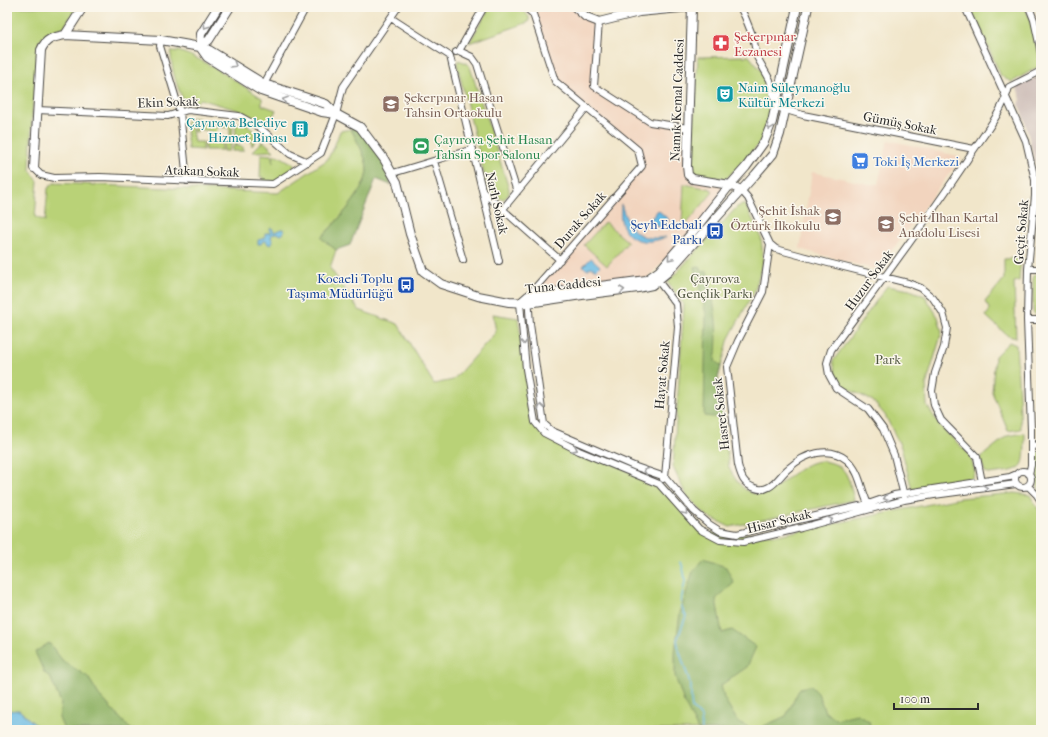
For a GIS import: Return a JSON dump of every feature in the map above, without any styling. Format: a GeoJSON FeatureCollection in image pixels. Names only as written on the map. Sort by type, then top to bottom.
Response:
{"type":"FeatureCollection","features":[{"type":"Feature","properties":{"kind":"street"},"geometry":{"type":"LineString","coordinates":[[34,168],[41,50],[43,45],[48,40],[56,36],[65,35],[82,7]]}},
{"type":"Feature","properties":{"kind":"street"},"geometry":{"type":"LineString","coordinates":[[200,47],[201,34],[218,7]]}},
{"type":"Feature","properties":{"kind":"street"},"geometry":{"type":"LineString","coordinates":[[200,47],[209,40],[230,7]]}},
{"type":"Feature","properties":{"kind":"street"},"geometry":{"type":"LineString","coordinates":[[262,87],[306,7]]}},
{"type":"Feature","properties":{"kind":"street","name":"Atakan Sokak"},"geometry":{"type":"LineString","coordinates":[[34,168],[40,175],[54,178],[100,177],[273,184],[321,154],[336,114],[343,87],[398,7]]}},
{"type":"Feature","properties":{"kind":"street"},"geometry":{"type":"LineString","coordinates":[[391,18],[450,56],[458,51],[484,7]]}},
{"type":"Feature","properties":{"kind":"street"},"geometry":{"type":"LineString","coordinates":[[502,210],[587,107],[555,81],[533,14],[525,7]]}},
{"type":"Feature","properties":{"kind":"street"},"geometry":{"type":"LineString","coordinates":[[575,7],[586,17],[599,22],[638,10],[692,7]]}},
{"type":"Feature","properties":{"kind":"street","name":"Namık Kemal Caddesi"},"geometry":{"type":"LineString","coordinates":[[692,7],[687,166],[688,175],[693,179],[730,185]]}},
{"type":"Feature","properties":{"kind":"street"},"geometry":{"type":"LineString","coordinates":[[740,7],[745,17],[757,57],[770,80],[776,107]]}},
{"type":"Feature","properties":{"kind":"street","name":"Tuna Caddesi"},"geometry":{"type":"LineString","coordinates":[[65,35],[161,40],[200,47],[209,50],[262,87],[326,104],[336,114],[360,127],[384,159],[397,182],[410,234],[423,271],[440,284],[471,294],[510,302],[582,295],[652,285],[659,271],[746,167],[764,142],[776,107],[797,7]]}},
{"type":"Feature","properties":{"kind":"street","name":"Tuna Caddesi"},"geometry":{"type":"LineString","coordinates":[[655,278],[668,272],[773,154],[786,110],[808,7]]}},
{"type":"Feature","properties":{"kind":"street","name":"Geçit Sokak"},"geometry":{"type":"LineString","coordinates":[[965,7],[1026,141],[1038,180],[1028,269],[1027,320],[1031,446],[1030,474]]}},
{"type":"Feature","properties":{"kind":"street"},"geometry":{"type":"LineString","coordinates":[[1029,7],[1034,20],[1041,53]]}},
{"type":"Feature","properties":{"kind":"street"},"geometry":{"type":"LineString","coordinates":[[599,22],[594,86],[650,122],[688,128]]}},
{"type":"Feature","properties":{"kind":"street"},"geometry":{"type":"LineString","coordinates":[[161,40],[160,46],[180,112],[187,181]]}},
{"type":"Feature","properties":{"kind":"street"},"geometry":{"type":"LineString","coordinates":[[458,51],[472,58],[477,64],[517,192]]}},
{"type":"Feature","properties":{"kind":"street","name":"Narlı Sokak"},"geometry":{"type":"LineString","coordinates":[[450,56],[499,260]]}},
{"type":"Feature","properties":{"kind":"street","name":"Huzur Sokak"},"geometry":{"type":"LineString","coordinates":[[904,497],[894,455],[883,429],[868,409],[836,388],[829,375],[827,363],[831,350],[929,216],[1006,98],[1009,87],[1041,71]]}},
{"type":"Feature","properties":{"kind":"street","name":"Durak Sokak"},"geometry":{"type":"LineString","coordinates":[[526,301],[642,166],[638,150],[587,107]]}},
{"type":"Feature","properties":{"kind":"street","name":"Gümüş Sokak"},"geometry":{"type":"LineString","coordinates":[[776,107],[876,130],[974,149]]}},
{"type":"Feature","properties":{"kind":"street","name":"Ekin Sokak"},"geometry":{"type":"LineString","coordinates":[[37,110],[168,116],[188,110],[239,116],[259,127],[290,154],[308,162]]}},
{"type":"Feature","properties":{"kind":"street"},"geometry":{"type":"LineString","coordinates":[[392,173],[473,149]]}},
{"type":"Feature","properties":{"kind":"street"},"geometry":{"type":"LineString","coordinates":[[434,161],[463,260]]}},
{"type":"Feature","properties":{"kind":"street"},"geometry":{"type":"LineString","coordinates":[[730,185],[741,190],[748,198],[770,244],[776,249],[828,264],[908,283],[921,288],[933,298],[943,313],[946,328],[944,346],[935,373],[932,391],[934,405],[941,420],[977,457],[982,482]]}},
{"type":"Feature","properties":{"kind":"street"},"geometry":{"type":"LineString","coordinates":[[483,192],[560,260]]}},
{"type":"Feature","properties":{"kind":"street","name":"Hasret Sokak"},"geometry":{"type":"LineString","coordinates":[[770,244],[763,292],[738,341],[727,367],[738,465],[742,478],[748,486],[760,490],[770,487],[789,467],[807,456],[820,452],[835,453],[847,460],[857,474],[869,506]]}},
{"type":"Feature","properties":{"kind":"street"},"geometry":{"type":"LineString","coordinates":[[1028,269],[1041,269]]}},
{"type":"Feature","properties":{"kind":"street","name":"Hayat Sokak"},"geometry":{"type":"LineString","coordinates":[[655,278],[676,304],[678,327],[665,477]]}},
{"type":"Feature","properties":{"kind":"street"},"geometry":{"type":"LineString","coordinates":[[526,301],[544,424],[552,431],[636,467],[665,477],[659,484]]}},
{"type":"Feature","properties":{"kind":"street","name":"Hisar Sokak"},"geometry":{"type":"LineString","coordinates":[[526,301],[526,369],[535,422],[544,433],[579,451],[659,484],[699,529],[720,540],[743,542],[904,497],[1010,477],[1017,474]]}},
{"type":"Feature","properties":{"kind":"street"},"geometry":{"type":"LineString","coordinates":[[1027,320],[1041,320]]}},
{"type":"Feature","properties":{"kind":"street"},"geometry":{"type":"LineString","coordinates":[[1031,446],[1041,445]]}},
{"type":"Feature","properties":{"kind":"street"},"geometry":{"type":"LineString","coordinates":[[1022,471],[1030,474],[1031,482],[1028,486],[1023,488],[1016,484],[1015,478],[1017,474],[1022,471]]}},
{"type":"Feature","properties":{"kind":"street","name":"Hisar Sokak"},"geometry":{"type":"LineString","coordinates":[[665,477],[694,511],[709,524],[720,531],[737,534],[869,506]]}},
{"type":"Feature","properties":{"kind":"street","name":"Hisar Sokak"},"geometry":{"type":"LineString","coordinates":[[904,497],[934,495],[1016,484]]}},
{"type":"Feature","properties":{"kind":"street"},"geometry":{"type":"LineString","coordinates":[[1028,486],[1038,495],[1041,501]]}},
{"type":"Feature","properties":{"kind":"shaded area"},"geometry":{"type":"Polygon","coordinates":[[[525,7],[575,7],[599,22],[594,86],[650,122],[688,127],[688,175],[731,184],[695,229],[645,280],[526,297],[642,166],[638,150],[555,81],[533,15],[525,7]]]}},
{"type":"Feature","properties":{"kind":"shaded area"},"geometry":{"type":"Polygon","coordinates":[[[1041,76],[1041,176],[1038,176],[1025,121],[1019,105],[1021,99],[1016,86],[1041,76]]]}},
{"type":"Feature","properties":{"kind":"shaded area","name":"Şehit İlhan Kartal Anadolu Lisesi"},"geometry":{"type":"Polygon","coordinates":[[[888,140],[962,157],[877,270],[800,249],[812,172],[869,184],[878,184],[888,140]]]}},
{"type":"Feature","properties":{"kind":"green space"},"geometry":{"type":"Polygon","coordinates":[[[7,7],[77,7],[64,27],[51,32],[40,40],[37,54],[32,116],[30,170],[38,181],[35,217],[45,221],[48,188],[54,183],[278,193],[327,160],[340,131],[351,129],[367,164],[366,178],[350,206],[322,237],[336,250],[330,268],[359,310],[398,324],[434,384],[453,380],[496,332],[493,314],[518,318],[534,422],[544,434],[661,485],[708,533],[778,535],[960,498],[1015,493],[1030,495],[1041,514],[1041,730],[41,730],[19,710],[7,711],[7,7]]]}},
{"type":"Feature","properties":{"kind":"green space"},"geometry":{"type":"Polygon","coordinates":[[[490,7],[521,7],[529,17],[529,22],[469,43],[490,7]]]}},
{"type":"Feature","properties":{"kind":"green space"},"geometry":{"type":"Polygon","coordinates":[[[970,7],[1025,7],[1030,19],[1041,65],[1012,82],[1001,76],[970,7]]]}},
{"type":"Feature","properties":{"kind":"green space"},"geometry":{"type":"Polygon","coordinates":[[[178,51],[211,66],[262,98],[262,105],[276,110],[268,126],[244,112],[200,99],[195,104],[185,103],[179,91],[172,65],[171,52],[178,51]]]}},
{"type":"Feature","properties":{"kind":"green space"},"geometry":{"type":"Polygon","coordinates":[[[749,56],[763,73],[770,95],[770,115],[759,144],[726,179],[691,173],[698,57],[749,56]]]}},
{"type":"Feature","properties":{"kind":"green space"},"geometry":{"type":"Polygon","coordinates":[[[458,60],[467,63],[470,67],[509,189],[509,194],[504,199],[494,195],[487,186],[457,64],[458,60]]]}},
{"type":"Feature","properties":{"kind":"green space"},"geometry":{"type":"Polygon","coordinates":[[[192,118],[198,118],[198,123],[217,125],[217,121],[233,123],[232,145],[230,145],[229,151],[224,151],[224,139],[230,139],[230,128],[217,127],[216,138],[222,139],[222,150],[205,150],[205,142],[211,142],[212,131],[197,129],[197,132],[194,132],[192,118]]]}},
{"type":"Feature","properties":{"kind":"green space"},"geometry":{"type":"Polygon","coordinates":[[[190,119],[194,142],[203,142],[203,150],[188,149],[186,125],[190,119]]]}},
{"type":"Feature","properties":{"kind":"green space"},"geometry":{"type":"Polygon","coordinates":[[[236,123],[247,124],[256,134],[255,141],[252,146],[251,137],[237,136],[237,146],[243,147],[243,151],[232,151],[232,147],[235,147],[236,123]]]}},
{"type":"Feature","properties":{"kind":"green space"},"geometry":{"type":"Polygon","coordinates":[[[351,126],[359,129],[385,164],[391,185],[376,179],[350,245],[336,250],[321,238],[350,206],[366,178],[367,164],[351,126]]]}},
{"type":"Feature","properties":{"kind":"green space"},"geometry":{"type":"Polygon","coordinates":[[[263,141],[274,151],[252,152],[263,141]]]}},
{"type":"Feature","properties":{"kind":"green space"},"geometry":{"type":"Polygon","coordinates":[[[261,154],[272,155],[273,163],[274,155],[279,156],[293,163],[295,169],[275,182],[263,183],[263,177],[260,177],[261,154]]]}},
{"type":"Feature","properties":{"kind":"green space"},"geometry":{"type":"Polygon","coordinates":[[[684,184],[711,189],[713,192],[684,227],[682,225],[684,184]]]}},
{"type":"Feature","properties":{"kind":"green space","name":"Çayırova Gençlik Parkı"},"geometry":{"type":"Polygon","coordinates":[[[745,204],[761,236],[763,261],[755,290],[729,338],[718,378],[729,468],[742,486],[754,494],[766,492],[777,486],[801,468],[814,462],[828,462],[843,469],[849,480],[854,500],[730,527],[707,516],[686,495],[673,467],[684,305],[668,282],[737,207],[745,204]]]}},
{"type":"Feature","properties":{"kind":"green space"},"geometry":{"type":"Polygon","coordinates":[[[605,222],[628,242],[607,266],[584,245],[605,222]]]}},
{"type":"Feature","properties":{"kind":"green space"},"geometry":{"type":"Polygon","coordinates":[[[1021,258],[1019,281],[1014,282],[1016,338],[1008,336],[986,316],[990,310],[985,302],[1004,279],[1004,259],[1021,258]]]}},
{"type":"Feature","properties":{"kind":"green space"},"geometry":{"type":"Polygon","coordinates":[[[700,266],[702,272],[707,271],[714,305],[717,327],[715,361],[721,366],[718,378],[723,418],[704,416],[706,314],[694,267],[700,266]]]}},
{"type":"Feature","properties":{"kind":"green space"},"geometry":{"type":"Polygon","coordinates":[[[1037,273],[1041,273],[1041,316],[1037,316],[1033,312],[1033,276],[1037,273]]]}},
{"type":"Feature","properties":{"kind":"green space","name":"Park"},"geometry":{"type":"Polygon","coordinates":[[[887,286],[910,290],[925,296],[938,317],[942,332],[926,385],[927,406],[941,427],[970,455],[975,472],[970,481],[912,490],[901,447],[885,415],[873,401],[848,389],[837,379],[833,361],[887,286]]]}},
{"type":"Feature","properties":{"kind":"green space"},"geometry":{"type":"Polygon","coordinates":[[[1009,342],[1016,345],[1021,429],[1008,431],[992,392],[995,356],[1009,342]]]}},
{"type":"Feature","properties":{"kind":"green space"},"geometry":{"type":"Polygon","coordinates":[[[1025,433],[1024,455],[1021,466],[1011,471],[989,474],[985,472],[980,458],[1007,436],[1025,433]]]}},
{"type":"Feature","properties":{"kind":"green space"},"geometry":{"type":"Polygon","coordinates":[[[1038,452],[1041,452],[1041,494],[1037,484],[1038,452]]]}},
{"type":"Feature","properties":{"kind":"green space"},"geometry":{"type":"Polygon","coordinates":[[[703,559],[726,567],[734,583],[716,599],[722,633],[732,630],[756,647],[747,667],[721,685],[724,698],[738,722],[755,730],[698,730],[684,702],[675,676],[675,652],[680,613],[693,571],[703,559]]]}},
{"type":"Feature","properties":{"kind":"green space"},"geometry":{"type":"Polygon","coordinates":[[[49,643],[63,661],[88,677],[99,695],[131,730],[64,730],[59,718],[61,703],[51,679],[44,672],[35,652],[49,643]]]}},
{"type":"Feature","properties":{"kind":"green space"},"geometry":{"type":"Polygon","coordinates":[[[811,686],[818,693],[825,712],[836,719],[857,714],[869,721],[871,730],[755,730],[786,716],[800,688],[811,686]]]}},
{"type":"Feature","properties":{"kind":"water"},"geometry":{"type":"Polygon","coordinates":[[[621,204],[627,220],[636,232],[648,237],[666,237],[652,241],[633,238],[624,228],[621,218],[621,204]]]}},
{"type":"Feature","properties":{"kind":"water"},"geometry":{"type":"Polygon","coordinates":[[[658,210],[669,220],[661,229],[650,220],[658,210]]]}},
{"type":"Feature","properties":{"kind":"water"},"geometry":{"type":"Polygon","coordinates":[[[270,228],[272,228],[274,232],[283,229],[283,234],[281,235],[276,233],[272,235],[271,237],[273,242],[271,245],[266,241],[258,244],[258,240],[265,238],[265,233],[270,233],[270,228]]]}},
{"type":"Feature","properties":{"kind":"water"},"geometry":{"type":"Polygon","coordinates":[[[591,258],[600,266],[596,270],[591,267],[587,270],[583,266],[591,258]]]}},
{"type":"Feature","properties":{"kind":"water"},"geometry":{"type":"Polygon","coordinates":[[[19,710],[41,730],[7,730],[7,711],[19,710]]]}},
{"type":"Feature","properties":{"kind":"waterway"},"geometry":{"type":"LineString","coordinates":[[681,562],[685,581],[681,603],[686,616],[677,640],[691,686],[692,708],[701,717],[702,730]]}},
{"type":"Feature","properties":{"kind":"place","name":"Şekerpınar Eczanesi"},"geometry":{"type":"Point","coordinates":[721,43]}},
{"type":"Feature","properties":{"kind":"place","name":"Naim Süleymanoğlu Kültür Merkezi"},"geometry":{"type":"Point","coordinates":[725,94]}},
{"type":"Feature","properties":{"kind":"place","name":"Şekerpınar Hasan Tahsin Ortaokulu"},"geometry":{"type":"Point","coordinates":[391,104]}},
{"type":"Feature","properties":{"kind":"place","name":"Çayırova Belediye Hizmet Binası"},"geometry":{"type":"Point","coordinates":[300,129]}},
{"type":"Feature","properties":{"kind":"place","name":"Çayırova Şehit Hasan Tahsin Spor Salonu"},"geometry":{"type":"Point","coordinates":[421,146]}},
{"type":"Feature","properties":{"kind":"place","name":"Toki İş Merkezi"},"geometry":{"type":"Point","coordinates":[860,161]}},
{"type":"Feature","properties":{"kind":"place","name":"Şehit İshak Öztürk İlkokulu"},"geometry":{"type":"Point","coordinates":[833,217]}},
{"type":"Feature","properties":{"kind":"place","name":"Şehit İlhan Kartal Anadolu Lisesi"},"geometry":{"type":"Point","coordinates":[886,224]}},
{"type":"Feature","properties":{"kind":"place","name":"Şeyh Edebali Parkı"},"geometry":{"type":"Point","coordinates":[715,231]}},
{"type":"Feature","properties":{"kind":"place","name":"Kocaeli Toplu Taşıma Müdürlüğü"},"geometry":{"type":"Point","coordinates":[406,285]}}]}
